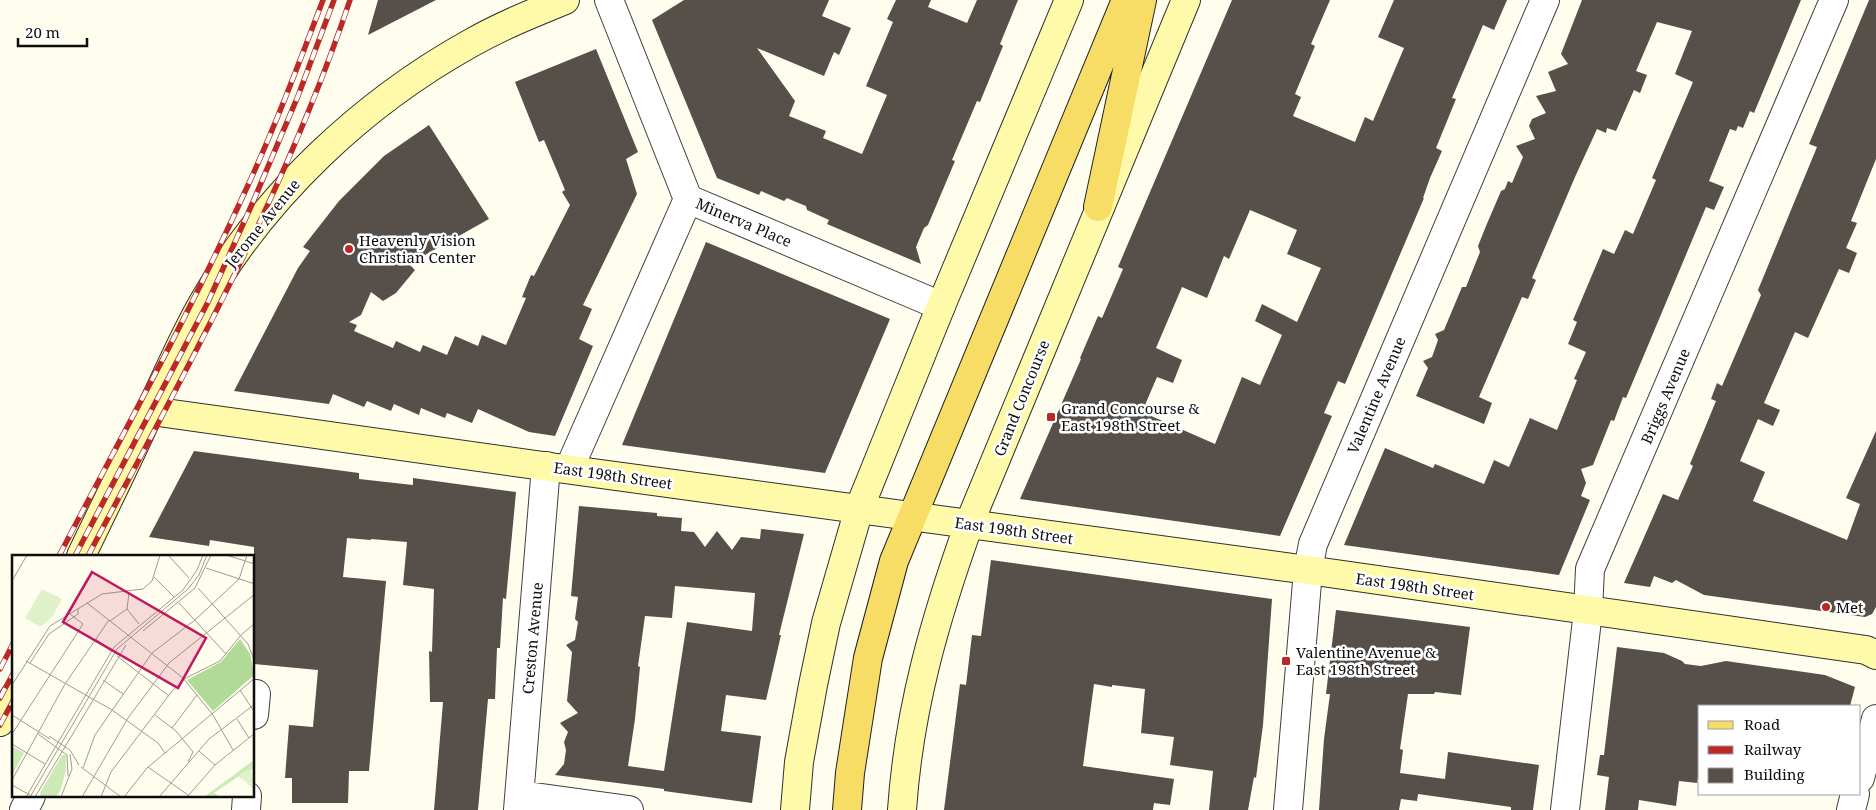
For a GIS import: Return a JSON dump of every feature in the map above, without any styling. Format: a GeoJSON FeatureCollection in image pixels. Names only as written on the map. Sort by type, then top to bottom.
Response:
{"type":"FeatureCollection","features":[{"type":"Feature","properties":{"kind":"main road"},"geometry":{"type":"LineString","coordinates":[[1098,66],[1113,0]]}},
{"type":"Feature","properties":{"kind":"main road"},"geometry":{"type":"LineString","coordinates":[[847,810],[855,736],[868,658],[894,561],[1126,0]]}},
{"type":"Feature","properties":{"kind":"main road"},"geometry":{"type":"LineString","coordinates":[[1098,207],[1142,0]]}},
{"type":"Feature","properties":{"kind":"street","name":"Jerome Avenue"},"geometry":{"type":"LineString","coordinates":[[87,554],[174,358],[200,308],[235,253],[276,200],[316,159],[363,116],[414,78],[471,43],[518,19],[565,0]]}},
{"type":"Feature","properties":{"kind":"street","name":"Minerva Place"},"geometry":{"type":"LineString","coordinates":[[609,0],[688,198],[941,306]]}},
{"type":"Feature","properties":{"kind":"street"},"geometry":{"type":"LineString","coordinates":[[795,810],[799,762],[812,686],[826,623],[859,509],[941,306],[1069,0]]}},
{"type":"Feature","properties":{"kind":"street","name":"Grand Concourse"},"geometry":{"type":"LineString","coordinates":[[902,810],[909,740],[920,682],[944,597],[969,524],[1098,207],[1186,0]]}},
{"type":"Feature","properties":{"kind":"street","name":"Valentine Avenue"},"geometry":{"type":"LineString","coordinates":[[1288,810],[1308,570],[1313,544],[1545,0]]}},
{"type":"Feature","properties":{"kind":"street","name":"Briggs Avenue"},"geometry":{"type":"LineString","coordinates":[[1565,810],[1588,611],[1590,569],[1834,0]]}},
{"type":"Feature","properties":{"kind":"street","name":"Creston Avenue"},"geometry":{"type":"LineString","coordinates":[[519,802],[557,467],[688,198]]}},
{"type":"Feature","properties":{"kind":"street","name":"East 198th Street"},"geometry":{"type":"LineString","coordinates":[[151,411],[1308,570],[1866,650],[1876,655]]}},
{"type":"Feature","properties":{"kind":"street"},"geometry":{"type":"LineString","coordinates":[[0,687],[12,679]]}},
{"type":"Feature","properties":{"kind":"street"},"geometry":{"type":"LineString","coordinates":[[0,722],[12,701]]}},
{"type":"Feature","properties":{"kind":"street"},"geometry":{"type":"LineString","coordinates":[[1861,774],[1876,719]]}},
{"type":"Feature","properties":{"kind":"street"},"geometry":{"type":"LineString","coordinates":[[1851,810],[1856,795]]}},
{"type":"Feature","properties":{"kind":"street"},"geometry":{"type":"LineString","coordinates":[[24,810],[30,798]]}},
{"type":"Feature","properties":{"kind":"street"},"geometry":{"type":"LineString","coordinates":[[519,802],[629,810]]}},
{"type":"Feature","properties":{"kind":"building"},"geometry":{"type":"Polygon","coordinates":[[[378,0],[436,0],[368,35],[378,0]]]}},
{"type":"Feature","properties":{"kind":"building"},"geometry":{"type":"Polygon","coordinates":[[[684,0],[829,0],[822,16],[851,28],[839,55],[834,52],[824,76],[757,48],[795,101],[789,116],[826,131],[823,138],[862,154],[887,95],[866,86],[893,22],[887,19],[896,0],[931,0],[928,7],[967,23],[977,0],[1018,0],[1000,44],[1003,46],[980,102],[977,101],[952,160],[955,161],[928,225],[924,228],[916,247],[921,264],[827,224],[829,220],[807,210],[806,206],[787,198],[784,201],[761,191],[759,195],[717,178],[652,20],[684,0]]]}},
{"type":"Feature","properties":{"kind":"building"},"geometry":{"type":"Polygon","coordinates":[[[1232,0],[1330,0],[1311,44],[1315,46],[1295,94],[1301,97],[1293,116],[1355,142],[1365,117],[1373,121],[1404,48],[1378,37],[1394,0],[1507,0],[1494,30],[1483,25],[1452,98],[1456,99],[1436,148],[1442,151],[1430,178],[1424,198],[1345,384],[1338,381],[1324,413],[1332,416],[1280,536],[1020,499],[1098,316],[1102,318],[1123,269],[1118,267],[1232,0]],[[1250,210],[1229,259],[1224,256],[1207,298],[1182,287],[1156,348],[1182,360],[1173,383],[1157,377],[1142,412],[1215,444],[1242,377],[1260,385],[1282,335],[1255,321],[1262,304],[1297,322],[1321,268],[1287,254],[1297,230],[1250,210]]]}},
{"type":"Feature","properties":{"kind":"building"},"geometry":{"type":"Polygon","coordinates":[[[1582,0],[1801,0],[1754,113],[1750,111],[1743,128],[1738,126],[1736,131],[1730,129],[1709,181],[1724,187],[1714,210],[1706,207],[1626,398],[1623,397],[1614,421],[1611,420],[1593,465],[1581,469],[1586,483],[1581,496],[1590,500],[1559,575],[1344,545],[1385,448],[1433,468],[1435,464],[1484,484],[1494,460],[1509,467],[1530,418],[1557,430],[1577,380],[1574,379],[1586,352],[1568,344],[1577,322],[1573,320],[1603,249],[1614,254],[1625,230],[1633,234],[1656,180],[1652,178],[1693,82],[1675,74],[1692,31],[1657,22],[1636,71],[1647,75],[1640,93],[1634,90],[1616,131],[1607,128],[1606,133],[1597,129],[1532,278],[1536,280],[1528,299],[1522,297],[1479,397],[1492,403],[1484,424],[1416,396],[1428,368],[1423,361],[1432,357],[1438,340],[1435,334],[1444,330],[1462,287],[1466,287],[1480,252],[1478,246],[1501,191],[1505,189],[1508,181],[1512,183],[1523,157],[1516,146],[1535,139],[1529,126],[1532,119],[1546,113],[1536,96],[1556,91],[1548,72],[1568,64],[1561,54],[1582,0]]]}},
{"type":"Feature","properties":{"kind":"building"},"geometry":{"type":"Polygon","coordinates":[[[1869,0],[1876,0],[1876,159],[1851,221],[1857,223],[1846,248],[1857,253],[1849,273],[1839,269],[1808,338],[1795,332],[1764,403],[1780,410],[1773,426],[1758,419],[1740,461],[1765,472],[1753,501],[1847,540],[1860,504],[1846,498],[1876,431],[1876,607],[1872,614],[1865,617],[1704,595],[1676,580],[1672,583],[1654,576],[1650,587],[1624,583],[1663,494],[1678,500],[1693,466],[1690,464],[1716,401],[1711,399],[1717,383],[1722,386],[1761,295],[1758,290],[1817,147],[1809,144],[1869,0]]]}},
{"type":"Feature","properties":{"kind":"building"},"geometry":{"type":"Polygon","coordinates":[[[596,49],[638,152],[626,159],[637,194],[583,305],[592,309],[579,339],[593,346],[555,436],[529,432],[478,409],[472,423],[447,413],[445,418],[421,408],[419,415],[394,404],[391,411],[367,401],[364,407],[333,394],[329,404],[234,391],[298,268],[310,251],[303,247],[339,201],[384,156],[429,125],[489,219],[409,264],[415,270],[396,293],[383,301],[371,292],[361,315],[349,322],[357,325],[354,331],[393,348],[396,341],[420,352],[423,345],[447,355],[455,336],[478,346],[482,335],[506,345],[526,298],[522,297],[531,275],[534,276],[570,205],[562,192],[565,190],[544,140],[539,142],[515,82],[596,49]]]}},
{"type":"Feature","properties":{"kind":"building"},"geometry":{"type":"Polygon","coordinates":[[[706,242],[890,319],[825,473],[622,445],[706,242]]]}},
{"type":"Feature","properties":{"kind":"building"},"geometry":{"type":"Polygon","coordinates":[[[194,451],[359,473],[359,479],[413,485],[413,478],[516,492],[506,599],[503,598],[500,648],[497,648],[495,699],[488,699],[478,810],[434,810],[443,702],[430,702],[429,651],[432,652],[434,589],[403,585],[407,542],[347,538],[343,577],[386,581],[369,771],[349,771],[348,803],[292,803],[292,778],[285,778],[289,725],[313,727],[318,670],[255,664],[254,547],[210,540],[209,546],[149,537],[194,451]]]}},
{"type":"Feature","properties":{"kind":"building"},"geometry":{"type":"Polygon","coordinates":[[[579,506],[657,513],[657,516],[682,518],[681,531],[694,532],[705,547],[717,531],[732,550],[741,537],[760,539],[761,529],[804,534],[779,635],[781,635],[766,700],[726,695],[721,731],[761,736],[752,803],[555,775],[564,764],[566,750],[564,742],[568,732],[560,723],[578,713],[567,701],[572,652],[566,645],[575,640],[578,622],[575,619],[578,597],[571,596],[579,506]],[[675,586],[672,618],[645,616],[638,666],[640,667],[635,719],[628,766],[664,771],[687,622],[752,631],[755,593],[675,586]]]}},
{"type":"Feature","properties":{"kind":"building"},"geometry":{"type":"Polygon","coordinates":[[[991,560],[1272,599],[1263,725],[1256,778],[1254,777],[1248,810],[1209,810],[1213,771],[1170,765],[1174,737],[1141,733],[1145,689],[1094,684],[1083,766],[1174,779],[1170,805],[1154,803],[1153,810],[944,810],[960,684],[966,685],[972,635],[981,636],[991,560]]]}},
{"type":"Feature","properties":{"kind":"building"},"geometry":{"type":"Polygon","coordinates":[[[1336,610],[1470,627],[1461,695],[1435,692],[1434,694],[1408,694],[1400,749],[1403,750],[1400,773],[1445,779],[1448,752],[1539,765],[1533,810],[1511,810],[1511,807],[1418,794],[1417,801],[1401,799],[1399,810],[1319,810],[1324,739],[1330,694],[1326,694],[1336,610]]]}},
{"type":"Feature","properties":{"kind":"building"},"geometry":{"type":"Polygon","coordinates":[[[1617,647],[1664,653],[1685,664],[1701,666],[1726,661],[1825,675],[1855,687],[1850,705],[1698,705],[1697,783],[1679,781],[1676,806],[1639,800],[1638,810],[1605,810],[1609,777],[1597,775],[1600,755],[1604,755],[1617,647]]]}},
{"type":"Feature","properties":{"kind":"railway"},"geometry":{"type":"LineString","coordinates":[[60,555],[177,333],[222,242],[275,123],[323,0]]}},
{"type":"Feature","properties":{"kind":"railway"},"geometry":{"type":"LineString","coordinates":[[76,555],[208,302],[298,96],[334,0]]}},
{"type":"Feature","properties":{"kind":"railway"},"geometry":{"type":"LineString","coordinates":[[89,555],[196,352],[264,214],[324,72],[350,0]]}},
{"type":"Feature","properties":{"kind":"railway"},"geometry":{"type":"LineString","coordinates":[[0,669],[12,646]]}},
{"type":"Feature","properties":{"kind":"railway"},"geometry":{"type":"LineString","coordinates":[[0,698],[12,676]]}},
{"type":"Feature","properties":{"kind":"railway"},"geometry":{"type":"LineString","coordinates":[[0,725],[12,703]]}},
{"type":"Feature","properties":{"kind":"place","name":"Heavenly Vision Christian Center"},"geometry":{"type":"Point","coordinates":[349,249]}},
{"type":"Feature","properties":{"kind":"place","name":"Grand Concourse & East 198th Street"},"geometry":{"type":"Point","coordinates":[1051,417]}},
{"type":"Feature","properties":{"kind":"place","name":"Met"},"geometry":{"type":"Point","coordinates":[1826,607]}},
{"type":"Feature","properties":{"kind":"place","name":"Valentine Avenue & East 198th Street"},"geometry":{"type":"Point","coordinates":[1286,661]}}]}
